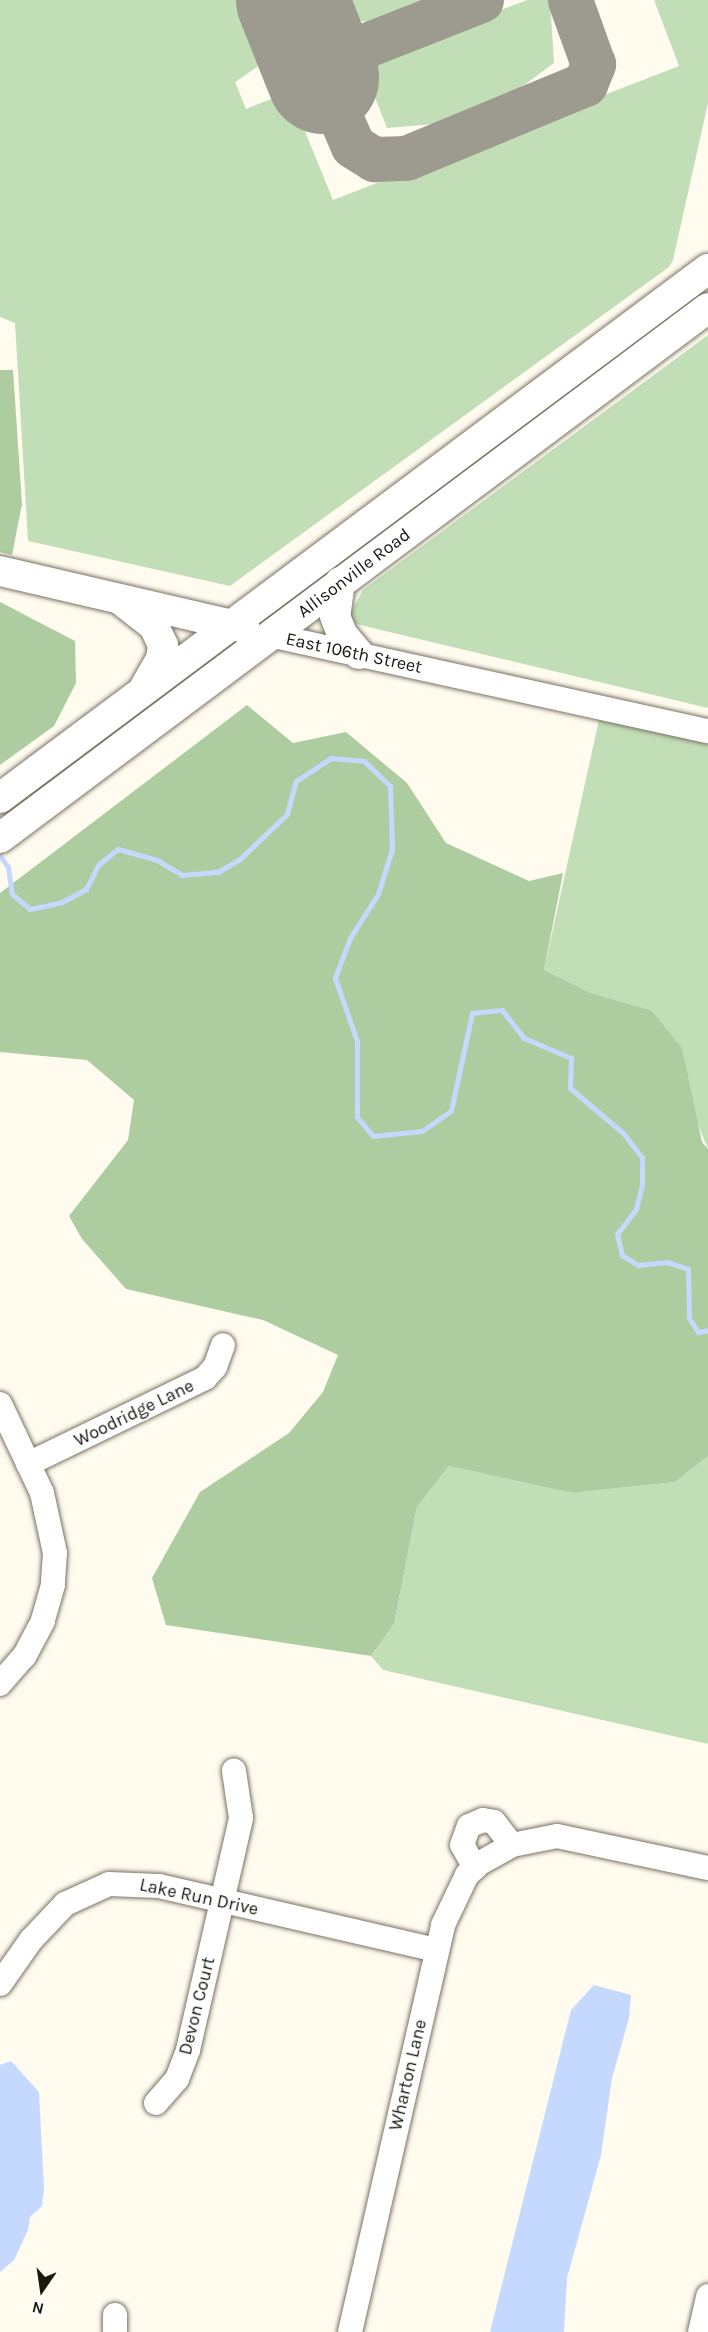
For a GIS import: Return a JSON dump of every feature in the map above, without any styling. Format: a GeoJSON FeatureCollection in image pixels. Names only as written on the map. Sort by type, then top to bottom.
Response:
{"type":"FeatureCollection","features":[{"type":"Feature","properties":{"kind":"main road","name":"Allisonville Road"},"geometry":{"type":"LineString","coordinates":[[3,796],[708,269]]}},
{"type":"Feature","properties":{"kind":"main road","name":"Allisonville Road"},"geometry":{"type":"LineString","coordinates":[[0,838],[708,308]]}},
{"type":"Feature","properties":{"kind":"main road","name":"East 106th Street"},"geometry":{"type":"LineString","coordinates":[[0,571],[115,596],[270,635]]}},
{"type":"Feature","properties":{"kind":"main road"},"geometry":{"type":"LineString","coordinates":[[340,582],[334,616],[342,634],[359,654]]}},
{"type":"Feature","properties":{"kind":"main road"},"geometry":{"type":"LineString","coordinates":[[115,596],[154,626],[163,645],[160,659],[142,691]]}},
{"type":"Feature","properties":{"kind":"street","name":"East 106th Street"},"geometry":{"type":"LineString","coordinates":[[270,635],[708,731]]}},
{"type":"Feature","properties":{"kind":"street","name":"Woodridge Lane"},"geometry":{"type":"LineString","coordinates":[[28,1464],[205,1378],[215,1367],[223,1345]]}},
{"type":"Feature","properties":{"kind":"street"},"geometry":{"type":"LineString","coordinates":[[0,1404],[28,1464],[49,1517],[55,1552],[53,1586],[43,1621],[24,1656],[0,1684]]}},
{"type":"Feature","properties":{"kind":"street","name":"Devon Court"},"geometry":{"type":"LineString","coordinates":[[156,2103],[183,2064],[222,1901],[241,1818],[234,1771]]}},
{"type":"Feature","properties":{"kind":"street"},"geometry":{"type":"LineString","coordinates":[[475,1868],[462,1845],[469,1826],[483,1820],[494,1822],[512,1845]]}},
{"type":"Feature","properties":{"kind":"street","name":"Wharton Lane"},"geometry":{"type":"LineString","coordinates":[[350,2332],[436,1950],[452,1898],[475,1868],[512,1845],[539,1838],[572,1837],[708,1868]]}},
{"type":"Feature","properties":{"kind":"street","name":"Lake Run Drive"},"geometry":{"type":"LineString","coordinates":[[0,1984],[31,1940],[65,1904],[80,1894],[109,1884],[134,1882],[436,1950]]}},
{"type":"Feature","properties":{"kind":"street"},"geometry":{"type":"LineString","coordinates":[[700,2332],[708,2296]]}},
{"type":"Feature","properties":{"kind":"green space"},"geometry":{"type":"Polygon","coordinates":[[[0,0],[254,0],[268,37],[260,65],[235,82],[246,109],[289,92],[333,200],[679,66],[654,0],[708,0],[708,103],[673,260],[669,267],[230,586],[28,541],[15,323],[0,317],[0,0]]]}},
{"type":"Feature","properties":{"kind":"green space"},"geometry":{"type":"Polygon","coordinates":[[[334,0],[439,0],[380,24],[354,20],[334,0]]]}},
{"type":"Feature","properties":{"kind":"green space"},"geometry":{"type":"Polygon","coordinates":[[[527,0],[550,0],[554,63],[508,97],[445,123],[387,128],[362,64],[527,0]]]}},
{"type":"Feature","properties":{"kind":"green space"},"geometry":{"type":"Polygon","coordinates":[[[708,335],[708,708],[356,624],[350,614],[363,590],[708,335]]]}},
{"type":"Feature","properties":{"kind":"green space"},"geometry":{"type":"Polygon","coordinates":[[[0,370],[13,370],[22,504],[12,555],[0,552],[0,370]]]}},
{"type":"Feature","properties":{"kind":"green space"},"geometry":{"type":"Polygon","coordinates":[[[0,602],[75,641],[76,683],[54,726],[0,765],[0,602]]]}},
{"type":"Feature","properties":{"kind":"green space"},"geometry":{"type":"Polygon","coordinates":[[[247,705],[293,743],[346,732],[407,783],[446,843],[529,881],[563,873],[544,970],[591,993],[651,1010],[682,1048],[702,1142],[708,1149],[708,1456],[675,1482],[572,1493],[449,1466],[417,1507],[394,1624],[371,1656],[166,1625],[152,1578],[200,1492],[289,1433],[323,1392],[338,1355],[263,1320],[126,1289],[82,1239],[69,1216],[128,1140],[134,1100],[87,1060],[0,1052],[0,893],[247,705]]]}},
{"type":"Feature","properties":{"kind":"green space"},"geometry":{"type":"Polygon","coordinates":[[[600,715],[708,739],[708,1149],[651,1010],[591,993],[544,970],[600,715]]]}},
{"type":"Feature","properties":{"kind":"green space"},"geometry":{"type":"Polygon","coordinates":[[[708,1456],[708,1744],[383,1670],[371,1656],[394,1624],[417,1507],[449,1466],[572,1493],[675,1482],[708,1456]]]}},
{"type":"Feature","properties":{"kind":"water"},"geometry":{"type":"Polygon","coordinates":[[[594,1985],[631,1995],[629,2018],[612,2078],[601,2155],[567,2278],[564,2332],[490,2332],[571,2010],[594,1985]]]}},
{"type":"Feature","properties":{"kind":"water"},"geometry":{"type":"Polygon","coordinates":[[[11,2061],[39,2092],[44,2188],[42,2206],[30,2217],[28,2230],[14,2260],[0,2272],[0,2065],[11,2061]]]}},
{"type":"Feature","properties":{"kind":"waterway"},"geometry":{"type":"LineString","coordinates":[[0,856],[8,867],[12,894],[30,909],[62,902],[86,889],[98,865],[118,849],[157,860],[182,875],[218,872],[241,858],[287,814],[296,781],[331,758],[364,761],[390,786],[392,849],[378,894],[350,938],[335,978],[357,1041],[357,1117],[373,1136],[422,1131],[451,1111],[472,1013],[502,1010],[524,1038],[571,1058],[570,1088],[623,1133],[642,1157],[642,1185],[636,1209],[617,1234],[622,1255],[638,1265],[667,1262],[688,1269],[689,1318],[698,1332],[708,1330]]}},
{"type":"Feature","properties":{"kind":"taxiway"},"geometry":{"type":"LineString","coordinates":[[318,64],[481,0]]}},
{"type":"Feature","properties":{"kind":"taxiway"},"geometry":{"type":"LineString","coordinates":[[323,78],[353,146],[374,159],[406,158],[585,84],[593,64],[570,0]]}},
{"type":"Feature","properties":{"kind":"runway"},"geometry":{"type":"LineString","coordinates":[[292,0],[323,78]]}}]}
